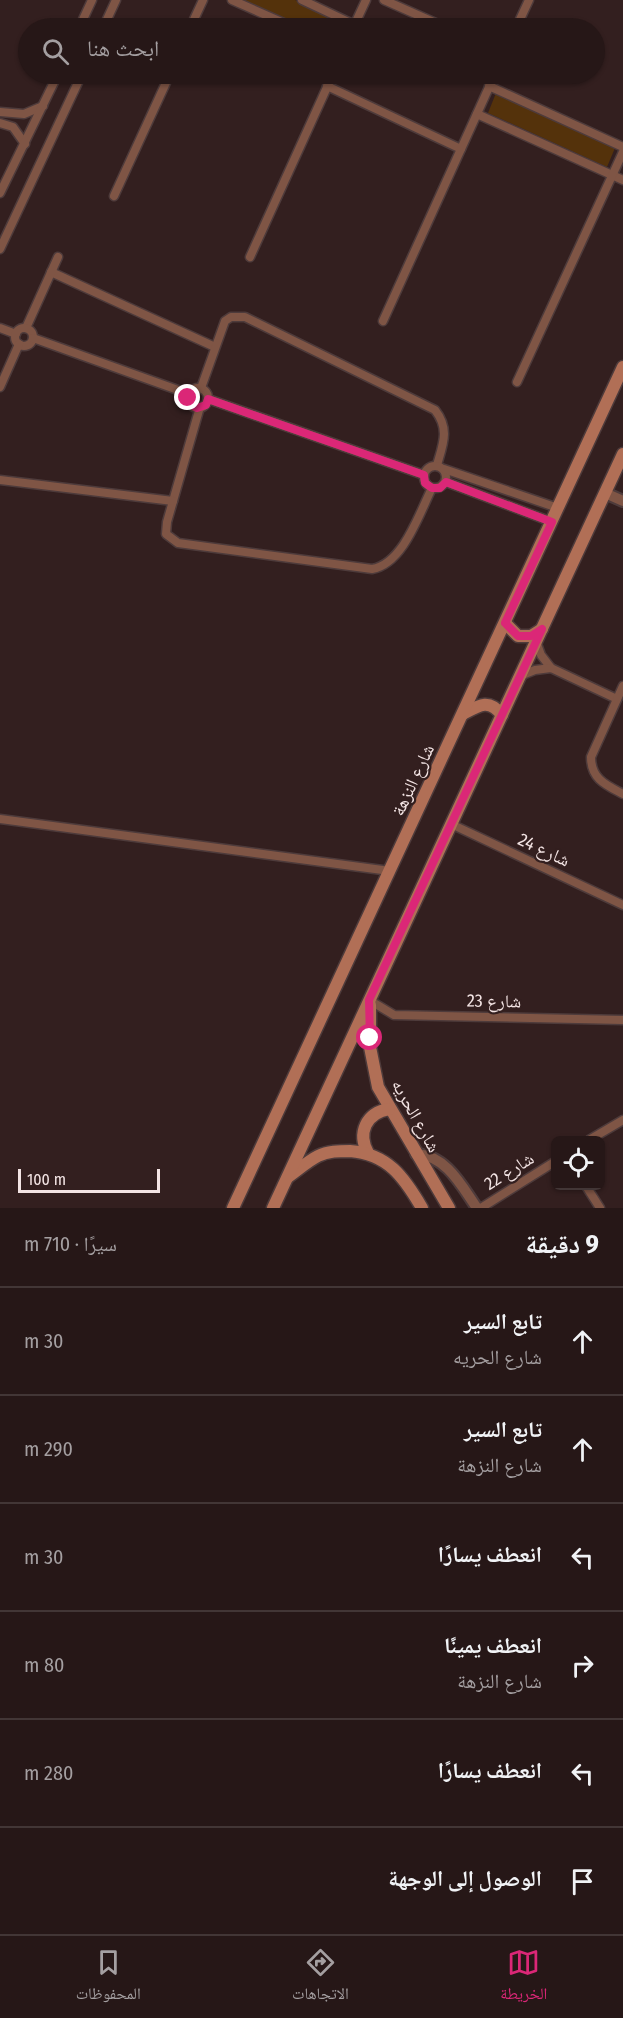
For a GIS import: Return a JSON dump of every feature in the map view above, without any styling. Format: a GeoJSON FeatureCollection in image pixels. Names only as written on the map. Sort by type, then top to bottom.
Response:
{"type":"FeatureCollection","features":[{"type":"Feature","properties":{"kind":"main road","name":"شارع النزهة"},"geometry":{"type":"LineString","coordinates":[[233,1208],[623,367]]}},
{"type":"Feature","properties":{"kind":"main road"},"geometry":{"type":"LineString","coordinates":[[273,1208],[605,493],[618,478],[623,454]]}},
{"type":"Feature","properties":{"kind":"main road"},"geometry":{"type":"LineString","coordinates":[[505,623],[518,636],[539,635]]}},
{"type":"Feature","properties":{"kind":"main road"},"geometry":{"type":"LineString","coordinates":[[463,714],[484,703],[494,705],[502,715]]}},
{"type":"Feature","properties":{"kind":"main road","name":"شارع الحريه"},"geometry":{"type":"LineString","coordinates":[[369,1000],[373,1067],[389,1109],[449,1208]]}},
{"type":"Feature","properties":{"kind":"main road"},"geometry":{"type":"LineString","coordinates":[[368,1153],[363,1134],[367,1121],[376,1113],[389,1109]]}},
{"type":"Feature","properties":{"kind":"main road"},"geometry":{"type":"LineString","coordinates":[[287,1177],[319,1155],[335,1150],[368,1153],[391,1166],[408,1185],[422,1208]]}},
{"type":"Feature","properties":{"kind":"street"},"geometry":{"type":"LineString","coordinates":[[84,18],[92,0]]}},
{"type":"Feature","properties":{"kind":"street"},"geometry":{"type":"LineString","coordinates":[[108,18],[117,0]]}},
{"type":"Feature","properties":{"kind":"street"},"geometry":{"type":"LineString","coordinates":[[195,18],[203,0]]}},
{"type":"Feature","properties":{"kind":"street"},"geometry":{"type":"LineString","coordinates":[[232,0],[272,18]]}},
{"type":"Feature","properties":{"kind":"street"},"geometry":{"type":"LineString","coordinates":[[302,0],[337,18]]}},
{"type":"Feature","properties":{"kind":"street"},"geometry":{"type":"LineString","coordinates":[[358,18],[366,0]]}},
{"type":"Feature","properties":{"kind":"street"},"geometry":{"type":"LineString","coordinates":[[384,0],[424,18]]}},
{"type":"Feature","properties":{"kind":"street"},"geometry":{"type":"LineString","coordinates":[[521,18],[529,0]]}},
{"type":"Feature","properties":{"kind":"street"},"geometry":{"type":"LineString","coordinates":[[0,193],[53,84]]}},
{"type":"Feature","properties":{"kind":"street"},"geometry":{"type":"LineString","coordinates":[[0,249],[77,84]]}},
{"type":"Feature","properties":{"kind":"street"},"geometry":{"type":"LineString","coordinates":[[114,196],[165,84]]}},
{"type":"Feature","properties":{"kind":"street"},"geometry":{"type":"LineString","coordinates":[[250,257],[327,86],[461,149]]}},
{"type":"Feature","properties":{"kind":"street"},"geometry":{"type":"LineString","coordinates":[[383,321],[489,86],[623,147]]}},
{"type":"Feature","properties":{"kind":"street"},"geometry":{"type":"LineString","coordinates":[[0,112],[29,113],[44,105]]}},
{"type":"Feature","properties":{"kind":"street"},"geometry":{"type":"LineString","coordinates":[[4,124],[14,120],[12,114]]}},
{"type":"Feature","properties":{"kind":"street"},"geometry":{"type":"LineString","coordinates":[[477,114],[623,180]]}},
{"type":"Feature","properties":{"kind":"street"},"geometry":{"type":"LineString","coordinates":[[4,124],[18,130],[26,144]]}},
{"type":"Feature","properties":{"kind":"street"},"geometry":{"type":"LineString","coordinates":[[517,382],[623,152]]}},
{"type":"Feature","properties":{"kind":"street"},"geometry":{"type":"LineString","coordinates":[[26,328],[58,257]]}},
{"type":"Feature","properties":{"kind":"street"},"geometry":{"type":"LineString","coordinates":[[51,272],[215,347]]}},
{"type":"Feature","properties":{"kind":"street"},"geometry":{"type":"LineString","coordinates":[[201,388],[225,321],[238,316],[245,317],[427,404],[442,418],[445,428],[440,467],[446,482],[552,522]]}},
{"type":"Feature","properties":{"kind":"street"},"geometry":{"type":"LineString","coordinates":[[0,328],[16,334]]}},
{"type":"Feature","properties":{"kind":"street"},"geometry":{"type":"LineString","coordinates":[[16,334],[21,328],[26,328],[31,332],[33,338]]}},
{"type":"Feature","properties":{"kind":"street"},"geometry":{"type":"LineString","coordinates":[[0,387],[19,344],[16,334]]}},
{"type":"Feature","properties":{"kind":"street"},"geometry":{"type":"LineString","coordinates":[[19,344],[27,345],[33,338]]}},
{"type":"Feature","properties":{"kind":"street"},"geometry":{"type":"LineString","coordinates":[[33,338],[189,394]]}},
{"type":"Feature","properties":{"kind":"street"},"geometry":{"type":"LineString","coordinates":[[189,394],[194,389],[201,388],[207,392],[208,399],[200,408],[166,522],[166,534],[178,543],[372,569],[385,566],[398,554],[432,488]]}},
{"type":"Feature","properties":{"kind":"street"},"geometry":{"type":"LineString","coordinates":[[189,394],[190,404],[200,408]]}},
{"type":"Feature","properties":{"kind":"street"},"geometry":{"type":"LineString","coordinates":[[208,399],[424,475]]}},
{"type":"Feature","properties":{"kind":"street"},"geometry":{"type":"LineString","coordinates":[[446,482],[440,488],[432,488],[425,483],[424,475],[428,468],[440,467],[558,508]]}},
{"type":"Feature","properties":{"kind":"street"},"geometry":{"type":"LineString","coordinates":[[0,480],[173,501]]}},
{"type":"Feature","properties":{"kind":"street"},"geometry":{"type":"LineString","coordinates":[[605,493],[623,501]]}},
{"type":"Feature","properties":{"kind":"street"},"geometry":{"type":"LineString","coordinates":[[539,635],[541,655],[551,668],[617,699]]}},
{"type":"Feature","properties":{"kind":"street"},"geometry":{"type":"LineString","coordinates":[[520,676],[536,670],[551,668]]}},
{"type":"Feature","properties":{"kind":"street"},"geometry":{"type":"LineString","coordinates":[[623,686],[591,757],[591,764],[600,781],[623,794]]}},
{"type":"Feature","properties":{"kind":"street"},"geometry":{"type":"LineString","coordinates":[[0,819],[390,872]]}},
{"type":"Feature","properties":{"kind":"street","name":"شارع 24"},"geometry":{"type":"LineString","coordinates":[[451,824],[623,905]]}},
{"type":"Feature","properties":{"kind":"street","name":"شارع 23"},"geometry":{"type":"LineString","coordinates":[[369,1000],[394,1014],[403,1015],[623,1020]]}},
{"type":"Feature","properties":{"kind":"street"},"geometry":{"type":"LineString","coordinates":[[596,1136],[623,1120]]}},
{"type":"Feature","properties":{"kind":"street"},"geometry":{"type":"LineString","coordinates":[[416,1154],[430,1155],[447,1166],[479,1208]]}},
{"type":"Feature","properties":{"kind":"street","name":"شارع 22"},"geometry":{"type":"LineString","coordinates":[[479,1208],[551,1163]]}},
{"type":"Feature","properties":{"kind":"street"},"geometry":{"type":"LineString","coordinates":[[589,1190],[600,1208]]}},
{"type":"Feature","properties":{"kind":"shaded area"},"geometry":{"type":"Polygon","coordinates":[[[239,0],[295,0],[334,18],[279,18],[239,0]]]}},
{"type":"Feature","properties":{"kind":"shaded area"},"geometry":{"type":"Polygon","coordinates":[[[496,93],[615,148],[607,167],[488,113],[496,93]]]}},
{"type":"Feature","properties":{"kind":"route"},"geometry":{"type":"LineString","coordinates":[[188,398],[190,404],[197,408],[206,405],[208,399],[424,475],[425,483],[432,488],[440,488],[446,482],[552,522],[505,623],[518,636],[531,636],[542,629],[369,1000],[370,1038]]}}]}
